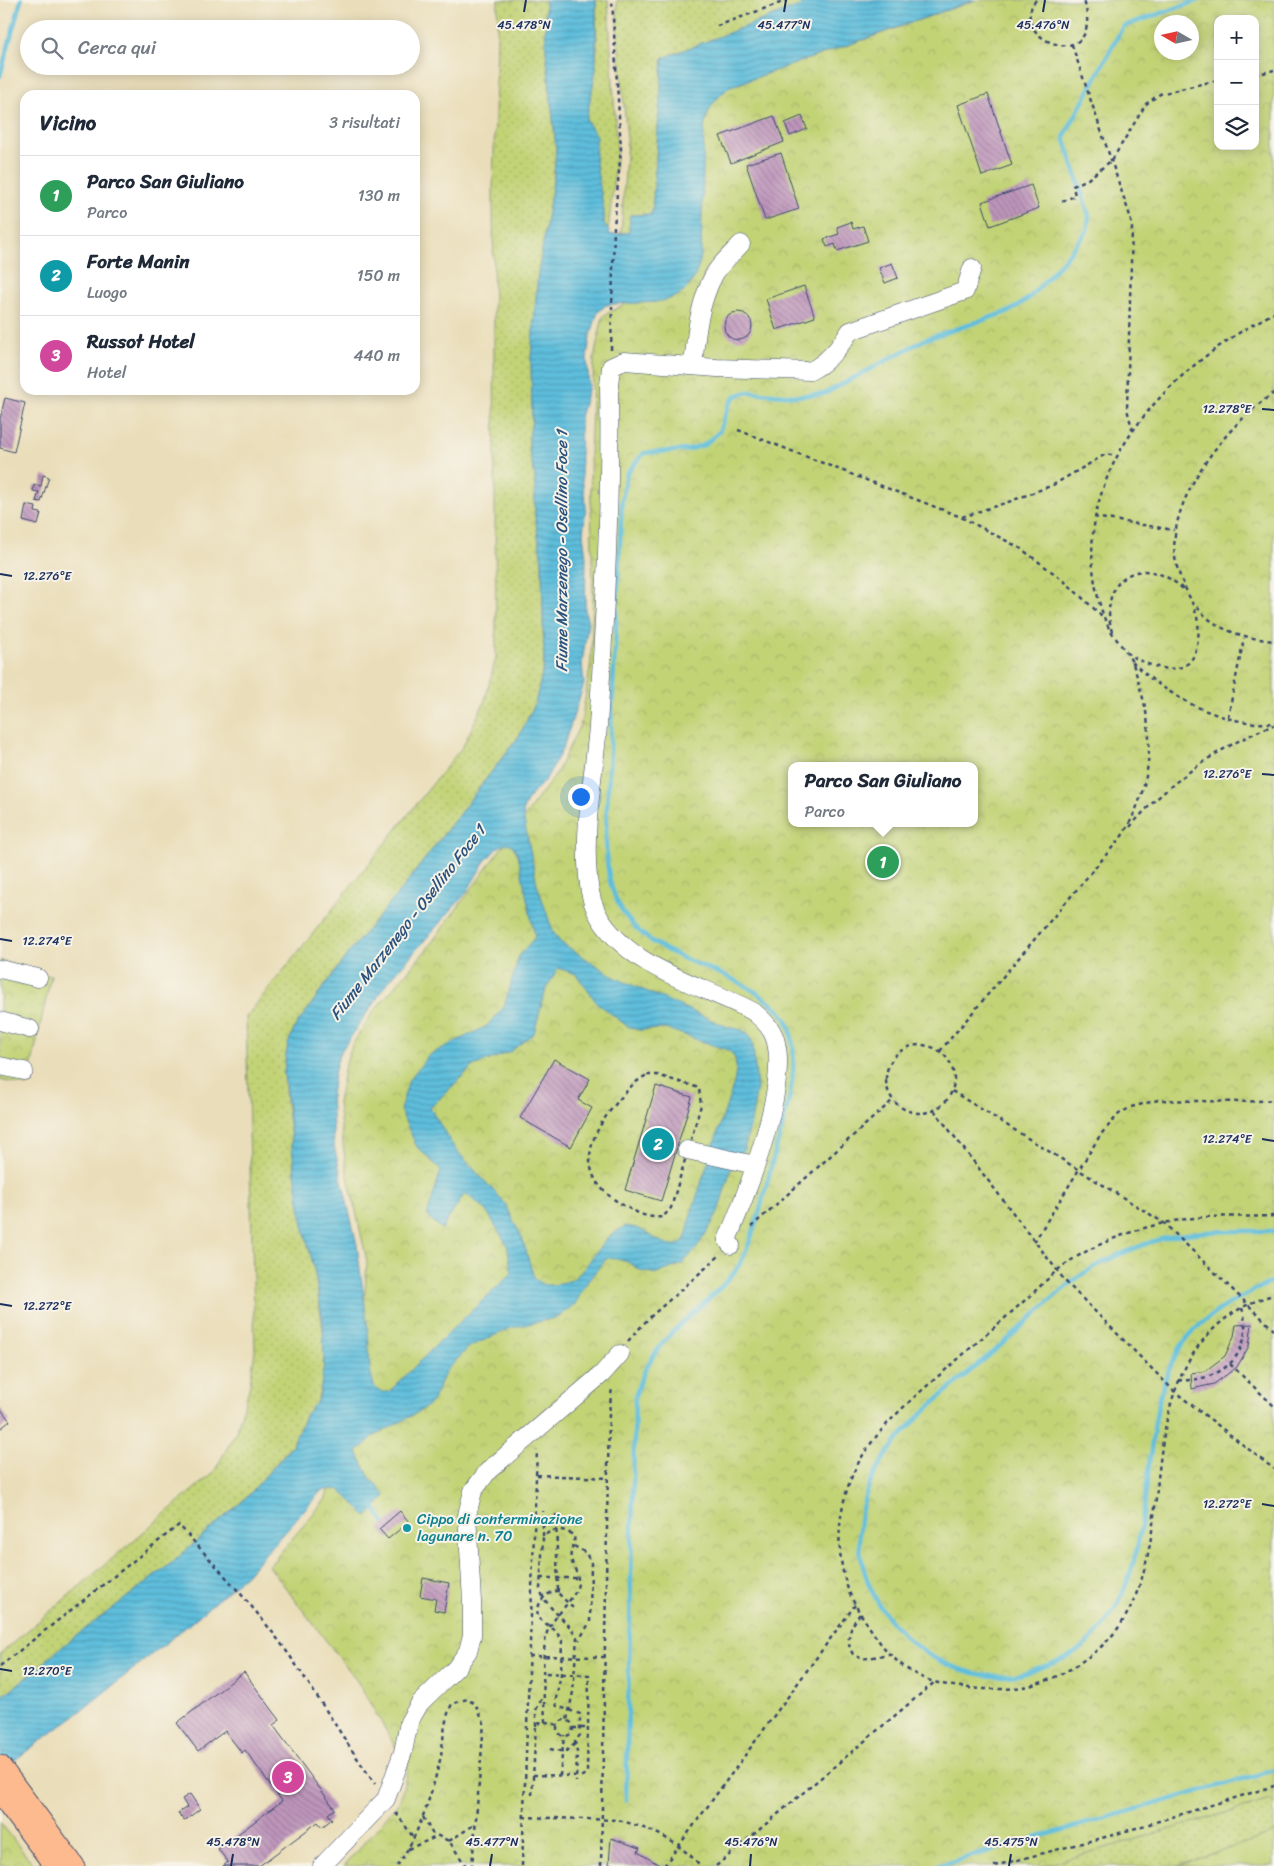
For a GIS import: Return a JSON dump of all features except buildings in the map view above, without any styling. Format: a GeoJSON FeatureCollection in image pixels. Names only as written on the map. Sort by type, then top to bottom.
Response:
{"type":"FeatureCollection","features":[{"type":"Feature","properties":{"kind":"main road"},"geometry":{"type":"LineString","coordinates":[[0,1766],[7,1793],[55,1866]]}},
{"type":"Feature","properties":{"kind":"main road"},"geometry":{"type":"LineString","coordinates":[[7,1793],[74,1866]]}},
{"type":"Feature","properties":{"kind":"street"},"geometry":{"type":"LineString","coordinates":[[693,366],[696,325],[705,298],[716,272],[741,244]]}},
{"type":"Feature","properties":{"kind":"street"},"geometry":{"type":"LineString","coordinates":[[731,1245],[727,1240],[741,1211],[748,1163],[776,1095],[779,1072],[775,1037],[765,1022],[754,1012],[667,973],[634,954],[619,941],[600,918],[588,877],[589,830],[598,728],[605,584],[609,385],[611,367],[624,362],[799,372],[810,371],[818,367],[841,346],[850,331],[965,291],[972,268]]}},
{"type":"Feature","properties":{"kind":"street"},"geometry":{"type":"LineString","coordinates":[[0,969],[38,978]]}},
{"type":"Feature","properties":{"kind":"street"},"geometry":{"type":"LineString","coordinates":[[0,1021],[30,1029]]}},
{"type":"Feature","properties":{"kind":"street"},"geometry":{"type":"LineString","coordinates":[[0,1066],[24,1071]]}},
{"type":"Feature","properties":{"kind":"street"},"geometry":{"type":"LineString","coordinates":[[696,1152],[748,1163]]}},
{"type":"Feature","properties":{"kind":"street"},"geometry":{"type":"LineString","coordinates":[[322,1866],[386,1799],[394,1782],[413,1716],[420,1703],[456,1668],[468,1651],[472,1635],[472,1601],[467,1515],[473,1491],[488,1471],[537,1430],[580,1390],[602,1374],[620,1354]]}},
{"type":"Feature","properties":{"kind":"path"},"geometry":{"type":"LineString","coordinates":[[611,367],[614,227],[621,141],[612,0]]}},
{"type":"Feature","properties":{"kind":"path"},"geometry":{"type":"LineString","coordinates":[[716,26],[788,0]]}},
{"type":"Feature","properties":{"kind":"path"},"geometry":{"type":"LineString","coordinates":[[1036,0],[1032,5],[1030,18],[1037,34],[1050,44],[1059,47],[1072,45],[1078,41],[1087,28],[1084,0]]}},
{"type":"Feature","properties":{"kind":"path"},"geometry":{"type":"LineString","coordinates":[[1072,45],[1128,207],[1132,227],[1127,409],[1133,432]]}},
{"type":"Feature","properties":{"kind":"path"},"geometry":{"type":"LineString","coordinates":[[1259,74],[1274,70]]}},
{"type":"Feature","properties":{"kind":"path"},"geometry":{"type":"LineString","coordinates":[[1062,201],[1075,196],[1073,186],[1088,179],[1112,160],[1146,104],[1160,94],[1214,81]]}},
{"type":"Feature","properties":{"kind":"path"},"geometry":{"type":"LineString","coordinates":[[1274,313],[1237,335],[1187,373],[1153,406],[1133,432],[1116,456],[1102,485],[1094,517],[1091,561],[1104,617],[1116,640],[1131,661],[1183,699],[1204,710],[1252,722],[1274,724]]}},
{"type":"Feature","properties":{"kind":"path"},"geometry":{"type":"LineString","coordinates":[[1274,393],[1253,408],[1222,439],[1189,492],[1175,530],[1176,562],[1186,592],[1202,615],[1244,638],[1274,641]]}},
{"type":"Feature","properties":{"kind":"path"},"geometry":{"type":"LineString","coordinates":[[738,430],[961,517],[1020,548],[1044,565],[1104,617]]}},
{"type":"Feature","properties":{"kind":"path"},"geometry":{"type":"LineString","coordinates":[[961,517],[1053,485],[1106,454],[1116,456]]}},
{"type":"Feature","properties":{"kind":"path"},"geometry":{"type":"LineString","coordinates":[[1094,517],[1175,530]]}},
{"type":"Feature","properties":{"kind":"path"},"geometry":{"type":"LineString","coordinates":[[1116,640],[1110,624],[1110,604],[1116,584],[1126,575],[1138,571],[1151,571],[1169,579],[1186,592]]}},
{"type":"Feature","properties":{"kind":"path"},"geometry":{"type":"LineString","coordinates":[[1122,649],[1143,662],[1161,668],[1175,669],[1185,665],[1196,651],[1198,636],[1198,616],[1191,600]]}},
{"type":"Feature","properties":{"kind":"path"},"geometry":{"type":"LineString","coordinates":[[1228,717],[1244,638]]}},
{"type":"Feature","properties":{"kind":"path"},"geometry":{"type":"LineString","coordinates":[[1122,836],[1136,816],[1141,801],[1150,752],[1144,703],[1131,661]]}},
{"type":"Feature","properties":{"kind":"path"},"geometry":{"type":"LineString","coordinates":[[940,1051],[1147,808],[1171,787],[1214,757],[1259,730],[1274,724]]}},
{"type":"Feature","properties":{"kind":"path"},"geometry":{"type":"LineString","coordinates":[[922,1045],[940,1051],[951,1065],[953,1074],[952,1091],[942,1105],[934,1110],[916,1113],[908,1111],[893,1100],[888,1092],[886,1072],[895,1055],[912,1046],[922,1045]]}},
{"type":"Feature","properties":{"kind":"path"},"geometry":{"type":"LineString","coordinates":[[647,1075],[699,1088],[701,1105],[696,1152],[671,1208],[663,1218],[654,1218],[636,1212],[613,1198],[598,1182],[591,1171],[589,1160],[589,1148],[600,1124],[631,1086],[647,1075]]}},
{"type":"Feature","properties":{"kind":"path"},"geometry":{"type":"LineString","coordinates":[[952,1091],[1174,1230],[1274,1330]]}},
{"type":"Feature","properties":{"kind":"path"},"geometry":{"type":"LineString","coordinates":[[760,1219],[893,1100]]}},
{"type":"Feature","properties":{"kind":"path"},"geometry":{"type":"LineString","coordinates":[[1034,1242],[1109,1123],[1131,1107],[1158,1100],[1240,1102],[1274,1100]]}},
{"type":"Feature","properties":{"kind":"path"},"geometry":{"type":"LineString","coordinates":[[934,1110],[1056,1272],[1072,1289],[1174,1391],[1274,1469]]}},
{"type":"Feature","properties":{"kind":"path"},"geometry":{"type":"LineString","coordinates":[[1274,1216],[1205,1217],[1164,1223],[1110,1240],[1070,1261],[890,1421],[858,1463],[849,1481],[841,1515],[842,1567],[846,1584],[860,1614],[889,1654],[918,1676],[936,1682],[975,1689],[1005,1690],[1020,1689],[1049,1681],[1096,1652],[1119,1627],[1129,1612],[1143,1576],[1166,1416],[1178,1380],[1210,1332],[1220,1322],[1242,1308],[1274,1295]]}},
{"type":"Feature","properties":{"kind":"path"},"geometry":{"type":"LineString","coordinates":[[620,1354],[632,1336],[648,1319],[731,1245]]}},
{"type":"Feature","properties":{"kind":"path"},"geometry":{"type":"LineString","coordinates":[[1178,1380],[1210,1377],[1230,1364],[1240,1351],[1243,1340],[1245,1323],[1242,1308]]}},
{"type":"Feature","properties":{"kind":"path"},"geometry":{"type":"LineString","coordinates":[[1230,1364],[1274,1406]]}},
{"type":"Feature","properties":{"kind":"path"},"geometry":{"type":"LineString","coordinates":[[601,1866],[609,1413],[612,1385]]}},
{"type":"Feature","properties":{"kind":"path"},"geometry":{"type":"LineString","coordinates":[[522,1866],[537,1430]]}},
{"type":"Feature","properties":{"kind":"path"},"geometry":{"type":"LineString","coordinates":[[536,1475],[608,1478]]}},
{"type":"Feature","properties":{"kind":"path"},"geometry":{"type":"LineString","coordinates":[[543,1511],[540,1589],[544,1598],[575,1632],[578,1641],[575,1674],[567,1720]]}},
{"type":"Feature","properties":{"kind":"path"},"geometry":{"type":"LineString","coordinates":[[556,1514],[558,1591],[566,1603],[574,1609]]}},
{"type":"Feature","properties":{"kind":"path"},"geometry":{"type":"LineString","coordinates":[[0,1666],[179,1525],[240,1593],[292,1659],[344,1740],[414,1837]]}},
{"type":"Feature","properties":{"kind":"path"},"geometry":{"type":"LineString","coordinates":[[543,1538],[548,1532],[555,1530],[571,1533],[574,1538],[571,1559],[578,1578],[578,1587],[550,1626],[546,1638],[545,1722]]}},
{"type":"Feature","properties":{"kind":"path"},"geometry":{"type":"LineString","coordinates":[[574,1546],[586,1553],[591,1564],[590,1622],[578,1641]]}},
{"type":"Feature","properties":{"kind":"path"},"geometry":{"type":"LineString","coordinates":[[540,1578],[578,1578]]}},
{"type":"Feature","properties":{"kind":"path"},"geometry":{"type":"LineString","coordinates":[[550,1749],[562,1752],[567,1751],[575,1744],[580,1735],[580,1714],[557,1706],[554,1703],[561,1674],[562,1641],[550,1626],[540,1620],[537,1615],[537,1606],[544,1598],[552,1591],[558,1591]]}},
{"type":"Feature","properties":{"kind":"path"},"geometry":{"type":"LineString","coordinates":[[664,1866],[678,1844],[855,1605]]}},
{"type":"Feature","properties":{"kind":"path"},"geometry":{"type":"LineString","coordinates":[[860,1614],[852,1626],[848,1638],[852,1654],[862,1659],[889,1654]]}},
{"type":"Feature","properties":{"kind":"path"},"geometry":{"type":"LineString","coordinates":[[529,1656],[605,1657]]}},
{"type":"Feature","properties":{"kind":"path"},"geometry":{"type":"LineString","coordinates":[[532,1775],[577,1776],[587,1773],[590,1678],[585,1674],[545,1674]]}},
{"type":"Feature","properties":{"kind":"path"},"geometry":{"type":"LineString","coordinates":[[716,1866],[936,1682]]}},
{"type":"Feature","properties":{"kind":"path"},"geometry":{"type":"LineString","coordinates":[[532,1795],[536,1710],[544,1694]]}},
{"type":"Feature","properties":{"kind":"path"},"geometry":{"type":"LineString","coordinates":[[398,1866],[423,1817],[440,1759],[447,1714],[452,1704],[467,1699],[476,1704],[484,1723],[472,1866]]}},
{"type":"Feature","properties":{"kind":"path"},"geometry":{"type":"LineString","coordinates":[[558,1725],[562,1721],[567,1720]]}},
{"type":"Feature","properties":{"kind":"path"},"geometry":{"type":"LineString","coordinates":[[567,1720],[571,1722],[573,1728]]}},
{"type":"Feature","properties":{"kind":"path"},"geometry":{"type":"LineString","coordinates":[[536,1726],[537,1723],[545,1722],[558,1725]]}},
{"type":"Feature","properties":{"kind":"path"},"geometry":{"type":"LineString","coordinates":[[558,1725],[559,1732],[564,1735]]}},
{"type":"Feature","properties":{"kind":"path"},"geometry":{"type":"LineString","coordinates":[[573,1728],[588,1728]]}},
{"type":"Feature","properties":{"kind":"path"},"geometry":{"type":"LineString","coordinates":[[564,1735],[570,1733],[573,1728]]}},
{"type":"Feature","properties":{"kind":"path"},"geometry":{"type":"LineString","coordinates":[[560,1776],[564,1735]]}},
{"type":"Feature","properties":{"kind":"path"},"geometry":{"type":"LineString","coordinates":[[575,1744],[576,1782]]}},
{"type":"Feature","properties":{"kind":"path"},"geometry":{"type":"LineString","coordinates":[[994,1866],[1113,1834],[1274,1786]]}},
{"type":"Feature","properties":{"kind":"path"},"geometry":{"type":"LineString","coordinates":[[423,1817],[436,1837],[449,1842],[466,1866]]}},
{"type":"Feature","properties":{"kind":"path"},"geometry":{"type":"LineString","coordinates":[[523,1817],[602,1819],[633,1824],[678,1844],[701,1866]]}},
{"type":"Feature","properties":{"kind":"path"},"geometry":{"type":"LineString","coordinates":[[449,1842],[475,1824]]}},
{"type":"Feature","properties":{"kind":"path"},"geometry":{"type":"LineString","coordinates":[[407,1849],[436,1837]]}},
{"type":"Feature","properties":{"kind":"green space"},"geometry":{"type":"Polygon","coordinates":[[[498,0],[545,0],[546,50],[556,148],[554,175],[538,274],[531,358],[532,420],[529,451],[535,476],[535,516],[542,561],[544,665],[535,704],[519,736],[405,885],[349,952],[295,1027],[288,1044],[284,1074],[286,1102],[303,1225],[314,1268],[325,1343],[323,1380],[316,1403],[306,1414],[292,1445],[247,1497],[173,1562],[0,1698],[0,1654],[214,1472],[236,1432],[249,1389],[255,1351],[246,1017],[463,746],[484,703],[496,658],[493,189],[498,0]]]}},
{"type":"Feature","properties":{"kind":"green space"},"geometry":{"type":"Polygon","coordinates":[[[596,0],[608,0],[617,150],[608,232],[604,223],[604,211],[595,159],[596,135],[586,120],[597,50],[596,0]]]}},
{"type":"Feature","properties":{"kind":"green space"},"geometry":{"type":"Polygon","coordinates":[[[617,0],[815,0],[663,58],[652,215],[629,233],[621,234],[627,139],[617,27],[617,0]]]}},
{"type":"Feature","properties":{"kind":"green space"},"geometry":{"type":"Polygon","coordinates":[[[976,0],[1274,0],[1274,1799],[1043,1866],[344,1866],[400,1801],[408,1768],[357,1681],[269,1566],[325,1500],[358,1400],[367,1261],[346,1167],[338,1103],[344,1070],[352,1045],[373,1012],[427,949],[556,774],[581,723],[591,662],[593,593],[590,456],[594,358],[603,316],[628,302],[656,302],[709,111],[715,101],[729,87],[976,0]]]}},
{"type":"Feature","properties":{"kind":"green space"},"geometry":{"type":"Polygon","coordinates":[[[0,960],[51,976],[27,1086],[0,1080],[0,960]]]}},
{"type":"Feature","properties":{"kind":"green space"},"geometry":{"type":"Polygon","coordinates":[[[1274,1799],[1274,1833],[1178,1866],[1043,1866],[1274,1799]]]}},
{"type":"Feature","properties":{"kind":"green space"},"geometry":{"type":"Polygon","coordinates":[[[0,1822],[34,1866],[0,1866],[0,1822]]]}},
{"type":"Feature","properties":{"kind":"green space"},"geometry":{"type":"Polygon","coordinates":[[[1274,1833],[1274,1866],[1178,1866],[1274,1833]]]}},
{"type":"Feature","properties":{"kind":"water","name":"Fiume Marzenego - Osellino Foce 1"},"geometry":{"type":"Polygon","coordinates":[[[545,0],[596,0],[596,70],[586,120],[596,135],[595,159],[604,211],[604,223],[611,235],[629,232],[630,215],[652,214],[663,58],[815,0],[975,0],[729,87],[712,106],[705,122],[701,255],[696,274],[688,287],[678,295],[667,300],[606,305],[598,312],[590,337],[587,358],[589,386],[580,417],[581,471],[586,506],[583,534],[586,557],[585,611],[588,622],[582,664],[584,684],[563,748],[546,779],[530,796],[524,807],[523,815],[537,884],[553,932],[560,942],[616,978],[728,1027],[742,1030],[749,1034],[753,1046],[757,1088],[744,1149],[731,1169],[717,1215],[697,1248],[682,1264],[657,1274],[642,1271],[628,1262],[610,1257],[604,1261],[588,1281],[575,1304],[559,1317],[511,1328],[469,1347],[446,1371],[432,1402],[422,1410],[373,1437],[357,1452],[370,1478],[386,1496],[367,1517],[339,1489],[322,1490],[246,1575],[187,1626],[81,1711],[0,1771],[0,1698],[34,1672],[59,1649],[173,1562],[247,1497],[292,1446],[306,1414],[316,1403],[320,1394],[324,1363],[323,1321],[314,1268],[303,1225],[295,1173],[284,1074],[288,1044],[295,1027],[349,952],[405,885],[519,736],[535,704],[544,665],[542,561],[535,516],[535,476],[529,451],[529,438],[532,420],[531,358],[538,274],[554,175],[556,148],[546,50],[545,0]],[[508,843],[498,847],[485,861],[466,893],[388,982],[339,1054],[334,1074],[331,1096],[334,1146],[357,1245],[368,1329],[370,1370],[374,1386],[380,1392],[389,1392],[512,1273],[507,1245],[486,1210],[465,1193],[442,1229],[427,1216],[441,1170],[417,1147],[400,1110],[409,1080],[429,1055],[487,1026],[504,1007],[519,956],[535,937],[518,855],[513,846],[508,843]],[[558,968],[546,989],[534,1033],[510,1052],[473,1066],[430,1108],[455,1149],[505,1203],[522,1238],[534,1278],[544,1285],[554,1285],[572,1280],[582,1271],[606,1239],[625,1226],[639,1229],[657,1240],[670,1245],[682,1243],[686,1237],[690,1217],[734,1083],[736,1070],[735,1058],[730,1051],[667,1029],[638,1030],[627,1026],[597,1003],[576,974],[558,968]]]}},
{"type":"Feature","properties":{"kind":"waterway"},"geometry":{"type":"LineString","coordinates":[[0,76],[21,0]]}},
{"type":"Feature","properties":{"kind":"waterway"},"geometry":{"type":"LineString","coordinates":[[626,1800],[635,1397],[646,1368],[662,1344],[725,1283],[742,1260],[748,1247],[789,1101],[794,1051],[792,1035],[787,1021],[777,1008],[748,988],[726,976],[657,945],[638,930],[622,911],[611,885],[606,854],[606,819],[622,500],[627,473],[644,453],[687,450],[704,445],[719,432],[729,405],[735,396],[748,392],[796,396],[824,394],[926,339],[1010,311],[1029,298],[1087,231],[1089,216],[1064,137],[1120,32],[1124,26],[1199,0]]}},
{"type":"Feature","properties":{"kind":"waterway"},"geometry":{"type":"LineString","coordinates":[[1274,1231],[1212,1232],[1181,1235],[1151,1242],[1097,1266],[1061,1291],[949,1389],[911,1425],[894,1444],[880,1465],[869,1486],[860,1522],[861,1557],[872,1591],[891,1621],[916,1646],[946,1664],[980,1674],[1023,1674],[1063,1659],[1083,1647],[1102,1627],[1117,1604],[1128,1579],[1141,1525],[1156,1414],[1162,1388],[1172,1362],[1187,1338],[1216,1312],[1239,1298],[1274,1281]]}},
{"type":"Feature","properties":{"kind":"waterway"},"geometry":{"type":"LineString","coordinates":[[372,1504],[388,1529]]}},
{"type":"Feature","properties":{"kind":"waterway"},"geometry":{"type":"LineString","coordinates":[[937,1866],[1274,1770]]}},
{"type":"Feature","properties":{"kind":"place","name":"Parco San Giuliano"},"geometry":{"type":"Point","coordinates":[883,862]}},
{"type":"Feature","properties":{"kind":"place","name":"Forte Manin"},"geometry":{"type":"Point","coordinates":[658,1144]}},
{"type":"Feature","properties":{"kind":"place","name":"Cippo di conterminazione lagunare n. 70"},"geometry":{"type":"Point","coordinates":[407,1528]}},
{"type":"Feature","properties":{"kind":"place","name":"Russot Hotel"},"geometry":{"type":"Point","coordinates":[288,1777]}}]}
